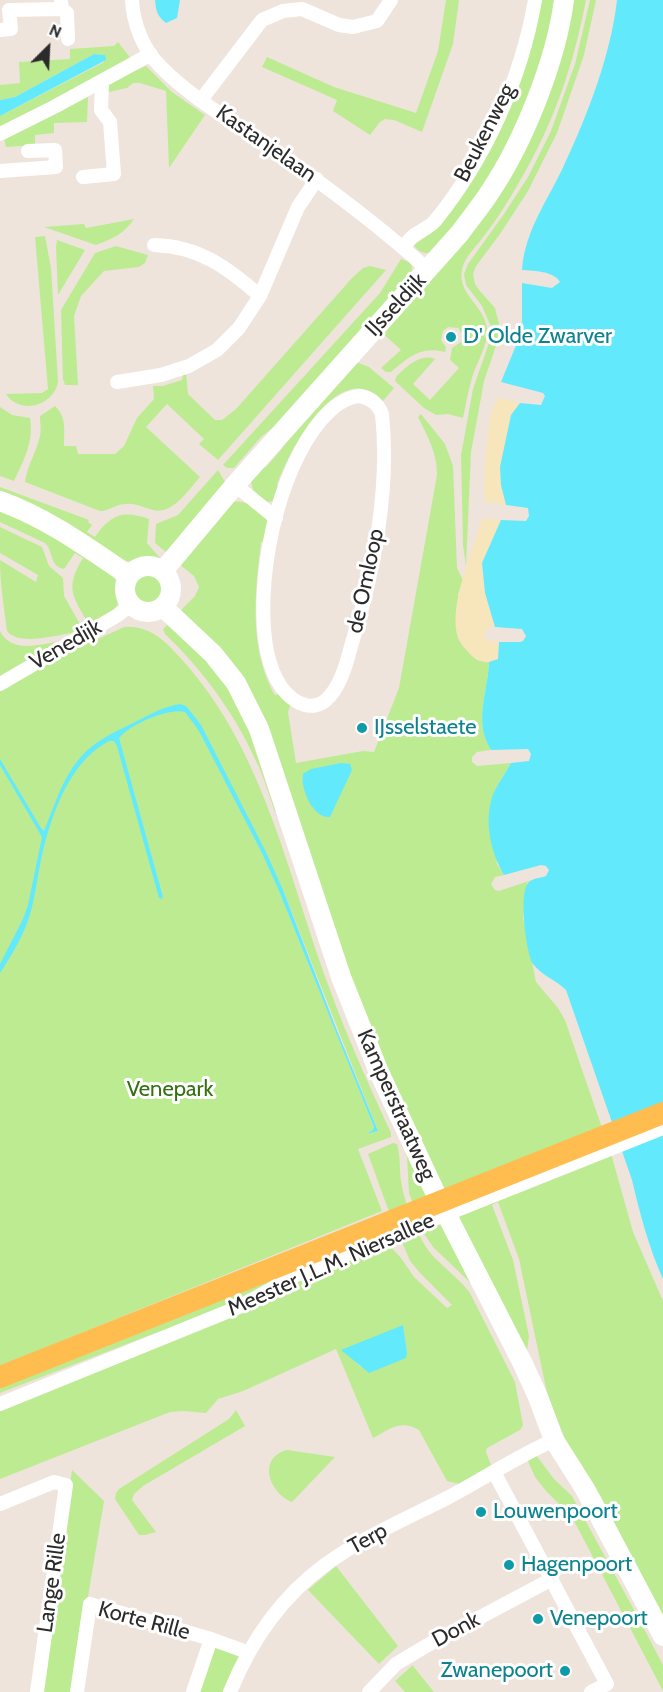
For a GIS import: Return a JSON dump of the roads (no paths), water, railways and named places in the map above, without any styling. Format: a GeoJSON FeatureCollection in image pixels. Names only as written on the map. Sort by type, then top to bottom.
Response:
{"type":"FeatureCollection","features":[{"type":"Feature","properties":{"kind":"main road","name":"IJsseldijk"},"geometry":{"type":"LineString","coordinates":[[163,571],[235,485],[460,233],[491,191],[517,144],[534,106],[551,57],[564,0]]}},
{"type":"Feature","properties":{"kind":"main road"},"geometry":{"type":"LineString","coordinates":[[0,501],[25,511],[66,533],[128,576]]}},
{"type":"Feature","properties":{"kind":"main road"},"geometry":{"type":"LineString","coordinates":[[148,566],[163,571],[170,581],[171,588],[163,607],[141,612],[130,605],[125,597],[124,589],[128,576],[135,569],[148,566]]}},
{"type":"Feature","properties":{"kind":"main road","name":"Kamperstraatweg"},"geometry":{"type":"LineString","coordinates":[[163,607],[213,654],[230,675],[259,729],[341,977],[378,1070],[434,1190],[523,1364],[554,1440],[585,1489],[663,1636]]}},
{"type":"Feature","properties":{"kind":"main road","name":"Meester J.L.M. Niersallee"},"geometry":{"type":"LineString","coordinates":[[0,1377],[348,1246],[663,1113]]}},
{"type":"Feature","properties":{"kind":"street","name":"Kastanjelaan"},"geometry":{"type":"LineString","coordinates":[[132,0],[139,33],[158,65],[201,100],[317,179],[403,247],[428,270]]}},
{"type":"Feature","properties":{"kind":"street"},"geometry":{"type":"LineString","coordinates":[[201,100],[262,21],[283,11],[302,9],[339,26],[353,27],[377,21],[391,0]]}},
{"type":"Feature","properties":{"kind":"street","name":"Beukenweg"},"geometry":{"type":"LineString","coordinates":[[403,247],[412,237],[433,224],[473,167],[503,107],[523,50],[535,0]]}},
{"type":"Feature","properties":{"kind":"street"},"geometry":{"type":"LineString","coordinates":[[0,30],[11,29],[9,10],[62,4],[67,13],[68,39]]}},
{"type":"Feature","properties":{"kind":"street"},"geometry":{"type":"LineString","coordinates":[[0,134],[151,54]]}},
{"type":"Feature","properties":{"kind":"street"},"geometry":{"type":"LineString","coordinates":[[83,177],[114,174],[110,122],[101,110],[102,81]]}},
{"type":"Feature","properties":{"kind":"street"},"geometry":{"type":"LineString","coordinates":[[0,171],[56,167],[55,150],[28,151]]}},
{"type":"Feature","properties":{"kind":"street"},"geometry":{"type":"LineString","coordinates":[[117,382],[161,375],[189,366],[217,350],[239,328],[260,296],[298,207],[317,179]]}},
{"type":"Feature","properties":{"kind":"street"},"geometry":{"type":"LineString","coordinates":[[154,245],[171,245],[192,251],[228,269],[260,296]]}},
{"type":"Feature","properties":{"kind":"street","name":"de Omloop"},"geometry":{"type":"LineString","coordinates":[[355,396],[365,397],[376,405],[382,414],[383,477],[368,585],[353,641],[338,684],[325,702],[310,706],[295,701],[285,692],[279,684],[267,652],[264,586],[267,557],[276,518],[282,496],[301,452],[310,435],[328,413],[346,399],[355,396]]}},
{"type":"Feature","properties":{"kind":"street"},"geometry":{"type":"LineString","coordinates":[[235,485],[276,518]]}},
{"type":"Feature","properties":{"kind":"street","name":"Venedijk"},"geometry":{"type":"LineString","coordinates":[[0,684],[118,615],[130,605]]}},
{"type":"Feature","properties":{"kind":"street","name":"Meester J.L.M. Niersallee"},"geometry":{"type":"LineString","coordinates":[[0,1404],[239,1306],[348,1246],[663,1128]]}},
{"type":"Feature","properties":{"kind":"street","name":"Terp"},"geometry":{"type":"LineString","coordinates":[[230,1692],[247,1652],[271,1618],[293,1593],[324,1566],[351,1548],[535,1448],[554,1440]]}},
{"type":"Feature","properties":{"kind":"street"},"geometry":{"type":"LineString","coordinates":[[494,1472],[606,1684],[591,1692]]}},
{"type":"Feature","properties":{"kind":"street","name":"Lange Rille"},"geometry":{"type":"LineString","coordinates":[[0,1504],[54,1482],[66,1485],[37,1692]]}},
{"type":"Feature","properties":{"kind":"street","name":"Donk"},"geometry":{"type":"LineString","coordinates":[[369,1692],[396,1664],[552,1579]]}},
{"type":"Feature","properties":{"kind":"street","name":"Korte Rille"},"geometry":{"type":"LineString","coordinates":[[77,1692],[90,1604],[211,1639],[247,1652]]}},
{"type":"Feature","properties":{"kind":"street"},"geometry":{"type":"LineString","coordinates":[[193,1692],[211,1639]]}},
{"type":"Feature","properties":{"kind":"water"},"geometry":{"type":"Polygon","coordinates":[[[155,0],[180,0],[177,18],[166,23],[158,13],[155,0]]]}},
{"type":"Feature","properties":{"kind":"water"},"geometry":{"type":"Polygon","coordinates":[[[617,0],[663,0],[663,1279],[645,1231],[632,1180],[566,990],[536,968],[530,958],[524,922],[524,897],[529,882],[546,876],[549,870],[546,866],[541,865],[504,875],[492,845],[489,813],[494,792],[511,763],[529,761],[531,754],[528,749],[491,750],[483,729],[482,718],[489,662],[498,659],[499,642],[520,642],[526,636],[522,629],[495,627],[485,593],[482,563],[501,520],[526,521],[529,516],[528,508],[506,505],[501,485],[500,467],[511,415],[520,403],[541,405],[545,396],[543,393],[501,382],[519,338],[522,321],[522,283],[552,288],[560,282],[549,274],[522,270],[524,255],[533,228],[565,163],[590,104],[610,41],[617,0]]]}},
{"type":"Feature","properties":{"kind":"water"},"geometry":{"type":"Polygon","coordinates":[[[94,54],[105,55],[106,60],[0,116],[0,100],[15,97],[94,54]]]}},
{"type":"Feature","properties":{"kind":"water"},"geometry":{"type":"Polygon","coordinates":[[[181,704],[187,707],[201,725],[266,852],[378,1131],[366,1134],[374,1127],[279,891],[199,731],[185,712],[169,712],[150,718],[131,728],[119,738],[163,897],[159,898],[117,746],[114,741],[109,741],[97,749],[76,770],[61,797],[46,839],[28,919],[18,944],[0,973],[0,964],[28,905],[42,837],[0,765],[0,759],[44,831],[63,784],[84,753],[119,730],[157,711],[181,704]]]}},
{"type":"Feature","properties":{"kind":"water"},"geometry":{"type":"Polygon","coordinates":[[[341,763],[350,764],[352,770],[330,817],[324,816],[313,808],[309,801],[304,787],[303,774],[311,769],[341,763]]]}},
{"type":"Feature","properties":{"kind":"water"},"geometry":{"type":"Polygon","coordinates":[[[403,1325],[406,1358],[369,1373],[341,1350],[403,1325]]]}},
{"type":"Feature","properties":{"kind":"place","name":"D' Olde Zwarver"},"geometry":{"type":"Point","coordinates":[451,337]}},
{"type":"Feature","properties":{"kind":"place","name":"IJsselstaete"},"geometry":{"type":"Point","coordinates":[362,728]}},
{"type":"Feature","properties":{"kind":"place","name":"Louwenpoort"},"geometry":{"type":"Point","coordinates":[481,1512]}},
{"type":"Feature","properties":{"kind":"place","name":"Hagenpoort"},"geometry":{"type":"Point","coordinates":[509,1565]}},
{"type":"Feature","properties":{"kind":"place","name":"Venepoort"},"geometry":{"type":"Point","coordinates":[538,1619]}},
{"type":"Feature","properties":{"kind":"place","name":"Zwanepoort"},"geometry":{"type":"Point","coordinates":[565,1671]}},
{"type":"Feature","properties":{"kind":"park label","name":"Venepark"},"geometry":{"type":"Point","coordinates":[170,1090]}}]}
